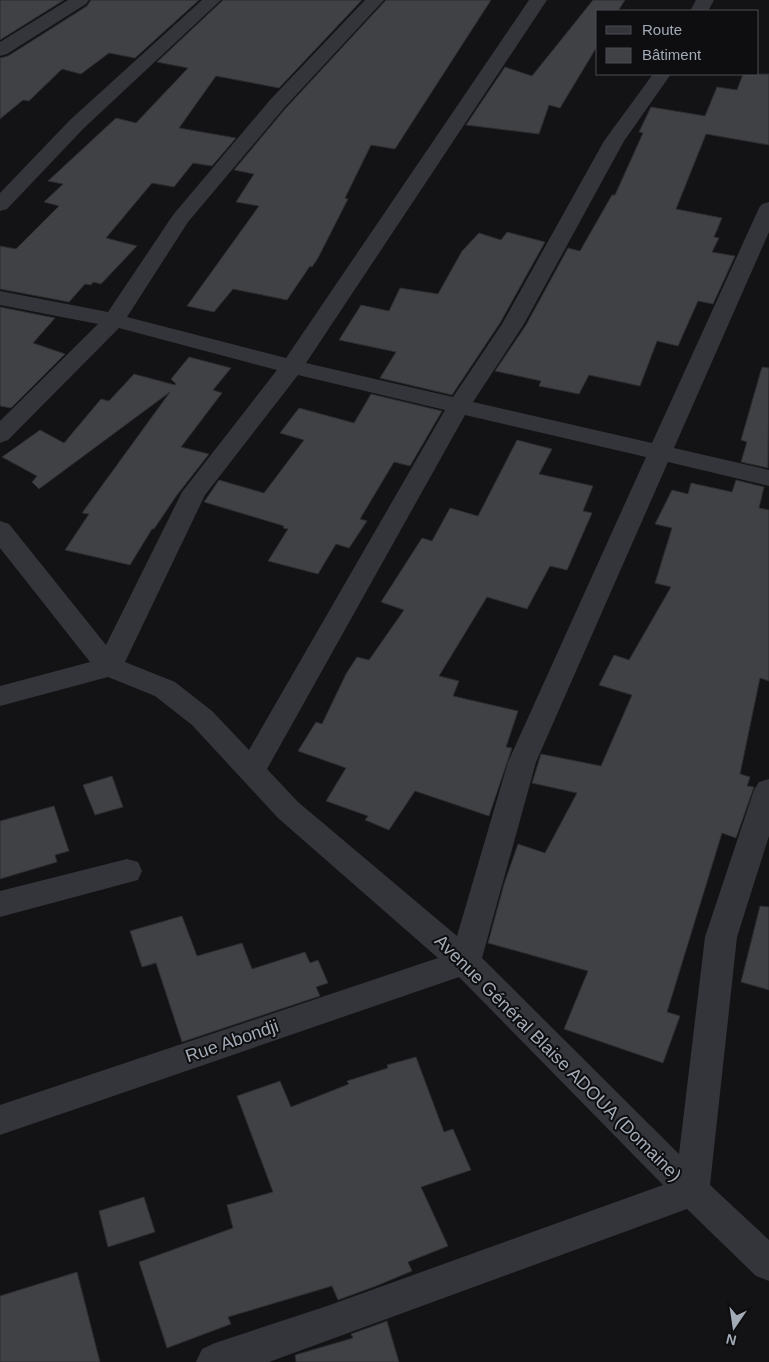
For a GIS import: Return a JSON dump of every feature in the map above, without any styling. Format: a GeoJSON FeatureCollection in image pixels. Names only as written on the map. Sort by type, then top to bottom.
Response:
{"type":"FeatureCollection","features":[{"type":"Feature","properties":{"kind":"street"},"geometry":{"type":"LineString","coordinates":[[0,50],[80,0]]}},
{"type":"Feature","properties":{"kind":"street"},"geometry":{"type":"LineString","coordinates":[[0,205],[77,124],[212,0]]}},
{"type":"Feature","properties":{"kind":"street"},"geometry":{"type":"LineString","coordinates":[[0,435],[114,320],[180,219],[283,97],[375,0]]}},
{"type":"Feature","properties":{"kind":"street"},"geometry":{"type":"LineString","coordinates":[[0,696],[109,667],[194,492],[292,367],[538,0]]}},
{"type":"Feature","properties":{"kind":"street"},"geometry":{"type":"LineString","coordinates":[[252,770],[458,407],[513,324],[614,141],[661,75]]}},
{"type":"Feature","properties":{"kind":"street"},"geometry":{"type":"LineString","coordinates":[[465,962],[522,762],[769,208]]}},
{"type":"Feature","properties":{"kind":"street"},"geometry":{"type":"LineString","coordinates":[[0,298],[114,320],[292,367],[769,478]]}},
{"type":"Feature","properties":{"kind":"street"},"geometry":{"type":"LineString","coordinates":[[1,535],[67,612],[109,667]]}},
{"type":"Feature","properties":{"kind":"street","name":"Avenue Général Blaise ADOUA (Domaine)"},"geometry":{"type":"LineString","coordinates":[[109,667],[164,688],[202,718],[288,810],[465,962],[692,1191],[769,1264]]}},
{"type":"Feature","properties":{"kind":"street"},"geometry":{"type":"LineString","coordinates":[[215,1362],[327,1324],[692,1191],[721,937],[769,790]]}},
{"type":"Feature","properties":{"kind":"street"},"geometry":{"type":"LineString","coordinates":[[0,904],[127,871]]}},
{"type":"Feature","properties":{"kind":"street","name":"Rue Abondji"},"geometry":{"type":"LineString","coordinates":[[0,1120],[465,962]]}},
{"type":"Feature","properties":{"kind":"building"},"geometry":{"type":"Polygon","coordinates":[[[0,0],[64,0],[0,40],[0,0]]]}},
{"type":"Feature","properties":{"kind":"building"},"geometry":{"type":"Polygon","coordinates":[[[91,0],[199,0],[135,58],[109,53],[81,74],[62,69],[29,101],[23,100],[0,119],[0,58],[8,56],[87,6],[91,0]]]}},
{"type":"Feature","properties":{"kind":"building"},"geometry":{"type":"Polygon","coordinates":[[[223,0],[362,0],[279,88],[216,76],[179,128],[236,138],[212,166],[193,163],[174,187],[152,183],[106,238],[137,246],[101,284],[93,282],[91,285],[85,284],[69,302],[0,289],[0,246],[16,249],[59,206],[44,202],[63,184],[48,181],[116,118],[136,123],[188,68],[157,62],[223,0]]]}},
{"type":"Feature","properties":{"kind":"building"},"geometry":{"type":"Polygon","coordinates":[[[386,0],[491,0],[395,149],[371,145],[345,198],[348,199],[318,258],[312,267],[310,266],[287,300],[233,289],[214,312],[187,306],[259,206],[236,202],[254,174],[234,170],[285,109],[386,0]]]}},
{"type":"Feature","properties":{"kind":"building"},"geometry":{"type":"Polygon","coordinates":[[[593,0],[625,0],[619,10],[596,10],[596,48],[560,108],[549,105],[539,134],[466,125],[505,67],[532,76],[593,0]]]}},
{"type":"Feature","properties":{"kind":"building"},"geometry":{"type":"Polygon","coordinates":[[[769,74],[769,145],[706,134],[676,209],[722,218],[714,237],[719,238],[712,252],[735,256],[713,304],[698,301],[678,346],[657,341],[640,386],[589,375],[579,394],[539,386],[541,381],[495,371],[526,325],[568,248],[580,251],[612,195],[615,195],[643,133],[639,132],[651,107],[705,116],[717,87],[737,90],[743,75],[769,74]]]}},
{"type":"Feature","properties":{"kind":"building"},"geometry":{"type":"Polygon","coordinates":[[[507,232],[545,242],[500,323],[452,395],[380,378],[396,352],[339,340],[361,305],[389,311],[400,288],[438,294],[462,251],[479,233],[501,240],[507,232]]]}},
{"type":"Feature","properties":{"kind":"building"},"geometry":{"type":"Polygon","coordinates":[[[0,307],[55,318],[33,343],[65,354],[11,408],[0,406],[0,307]]]}},
{"type":"Feature","properties":{"kind":"building"},"geometry":{"type":"Polygon","coordinates":[[[189,357],[231,368],[213,390],[222,393],[181,447],[209,454],[177,495],[154,529],[152,529],[130,565],[65,550],[89,514],[82,513],[170,392],[39,489],[32,482],[37,476],[2,457],[40,430],[64,443],[101,399],[109,401],[134,374],[175,385],[171,379],[189,357]]]}},
{"type":"Feature","properties":{"kind":"building"},"geometry":{"type":"Polygon","coordinates":[[[762,367],[769,368],[768,468],[741,462],[747,442],[741,440],[762,367]]]}},
{"type":"Feature","properties":{"kind":"building"},"geometry":{"type":"Polygon","coordinates":[[[371,394],[442,411],[410,466],[394,462],[360,519],[367,521],[349,548],[336,544],[318,574],[268,561],[288,529],[283,528],[284,526],[204,502],[219,480],[264,493],[304,440],[280,433],[299,408],[354,423],[371,394]]]}},
{"type":"Feature","properties":{"kind":"building"},"geometry":{"type":"Polygon","coordinates":[[[517,440],[552,449],[539,474],[593,486],[583,511],[592,513],[567,570],[550,566],[527,609],[487,597],[439,676],[459,681],[453,696],[518,711],[506,747],[512,748],[489,816],[415,791],[389,830],[365,820],[368,816],[326,801],[346,768],[298,751],[316,722],[322,724],[346,674],[357,657],[369,660],[404,610],[381,602],[422,538],[432,541],[450,508],[478,516],[517,440]]]}},
{"type":"Feature","properties":{"kind":"building"},"geometry":{"type":"Polygon","coordinates":[[[736,480],[764,487],[759,508],[769,510],[769,681],[760,678],[740,774],[750,777],[747,786],[754,787],[736,838],[722,833],[667,1012],[680,1016],[663,1063],[564,1029],[588,971],[488,943],[504,884],[518,844],[545,853],[577,793],[532,783],[541,754],[601,766],[632,695],[599,685],[614,655],[629,660],[671,587],[655,583],[672,528],[655,524],[672,490],[688,494],[691,483],[732,492],[736,480]]]}},
{"type":"Feature","properties":{"kind":"building"},"geometry":{"type":"Polygon","coordinates":[[[112,776],[123,807],[95,815],[83,785],[112,776]]]}},
{"type":"Feature","properties":{"kind":"building"},"geometry":{"type":"Polygon","coordinates":[[[54,806],[69,851],[55,855],[57,862],[0,879],[0,821],[54,806]]]}},
{"type":"Feature","properties":{"kind":"building"},"geometry":{"type":"Polygon","coordinates":[[[760,906],[769,907],[769,990],[741,982],[760,906]]]}},
{"type":"Feature","properties":{"kind":"building"},"geometry":{"type":"Polygon","coordinates":[[[182,916],[197,956],[242,943],[252,969],[305,952],[310,963],[318,960],[328,983],[316,987],[320,996],[182,1042],[156,963],[142,967],[130,931],[182,916]]]}},
{"type":"Feature","properties":{"kind":"building"},"geometry":{"type":"Polygon","coordinates":[[[416,1057],[444,1132],[453,1129],[471,1170],[421,1187],[448,1246],[408,1262],[412,1271],[338,1300],[332,1286],[228,1317],[231,1324],[167,1348],[139,1262],[233,1228],[227,1205],[273,1192],[237,1096],[280,1081],[291,1107],[349,1084],[347,1081],[388,1068],[387,1065],[416,1057]]]}},
{"type":"Feature","properties":{"kind":"building"},"geometry":{"type":"Polygon","coordinates":[[[144,1197],[155,1232],[108,1247],[99,1211],[144,1197]]]}},
{"type":"Feature","properties":{"kind":"building"},"geometry":{"type":"Polygon","coordinates":[[[77,1272],[100,1362],[0,1362],[0,1296],[77,1272]]]}},
{"type":"Feature","properties":{"kind":"building"},"geometry":{"type":"Polygon","coordinates":[[[387,1321],[399,1362],[296,1362],[295,1355],[353,1338],[351,1334],[387,1321]]]}}]}
